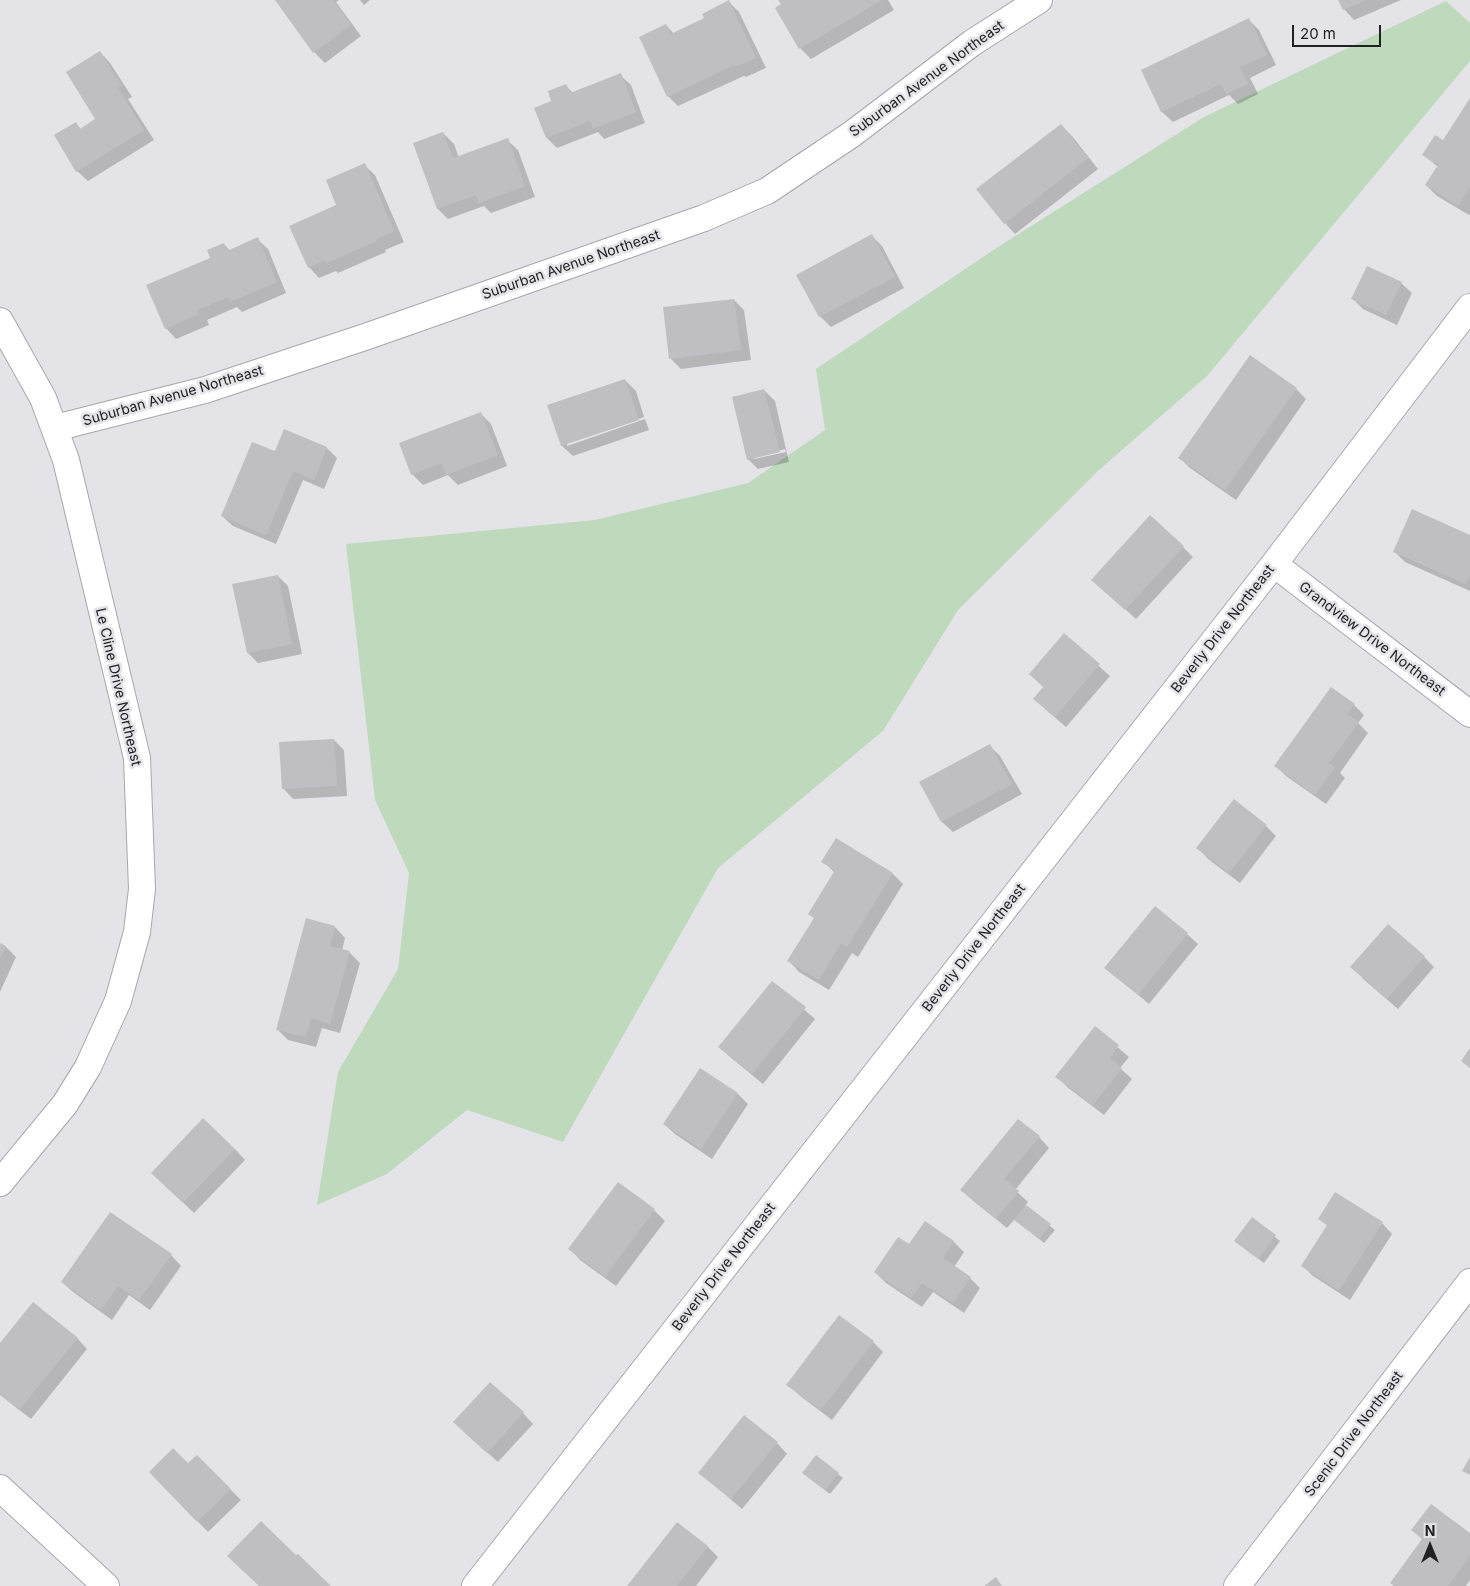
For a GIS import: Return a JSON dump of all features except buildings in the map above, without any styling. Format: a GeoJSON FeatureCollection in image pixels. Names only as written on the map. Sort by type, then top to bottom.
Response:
{"type":"FeatureCollection","features":[{"type":"Feature","properties":{"kind":"street","name":"Suburban Avenue Northeast"},"geometry":{"type":"LineString","coordinates":[[55,428],[205,390],[346,343],[704,218],[758,195],[767,191],[852,134],[972,43],[1039,0]]}},
{"type":"Feature","properties":{"kind":"street","name":"Beverly Drive Northeast"},"geometry":{"type":"LineString","coordinates":[[475,1586],[1274,564],[1470,307]]}},
{"type":"Feature","properties":{"kind":"street","name":"Le Cline Drive Northeast"},"geometry":{"type":"LineString","coordinates":[[0,321],[43,398],[66,460],[137,758],[142,890],[137,932],[118,1001],[88,1067],[65,1104],[0,1183]]}},
{"type":"Feature","properties":{"kind":"street","name":"Grandview Drive Northeast"},"geometry":{"type":"LineString","coordinates":[[1274,564],[1470,714]]}},
{"type":"Feature","properties":{"kind":"street","name":"Scenic Drive Northeast"},"geometry":{"type":"LineString","coordinates":[[1237,1586],[1470,1282]]}},
{"type":"Feature","properties":{"kind":"street"},"geometry":{"type":"LineString","coordinates":[[0,1488],[106,1586]]}},
{"type":"Feature","properties":{"kind":"green space"},"geometry":{"type":"Polygon","coordinates":[[[1446,1],[1470,23],[1470,61],[1207,376],[1099,470],[958,610],[883,731],[718,868],[563,1142],[467,1110],[387,1174],[317,1205],[338,1072],[398,969],[409,873],[375,800],[346,544],[595,520],[748,483],[825,430],[816,369],[1001,245],[1204,117],[1446,1]]]}}]}
